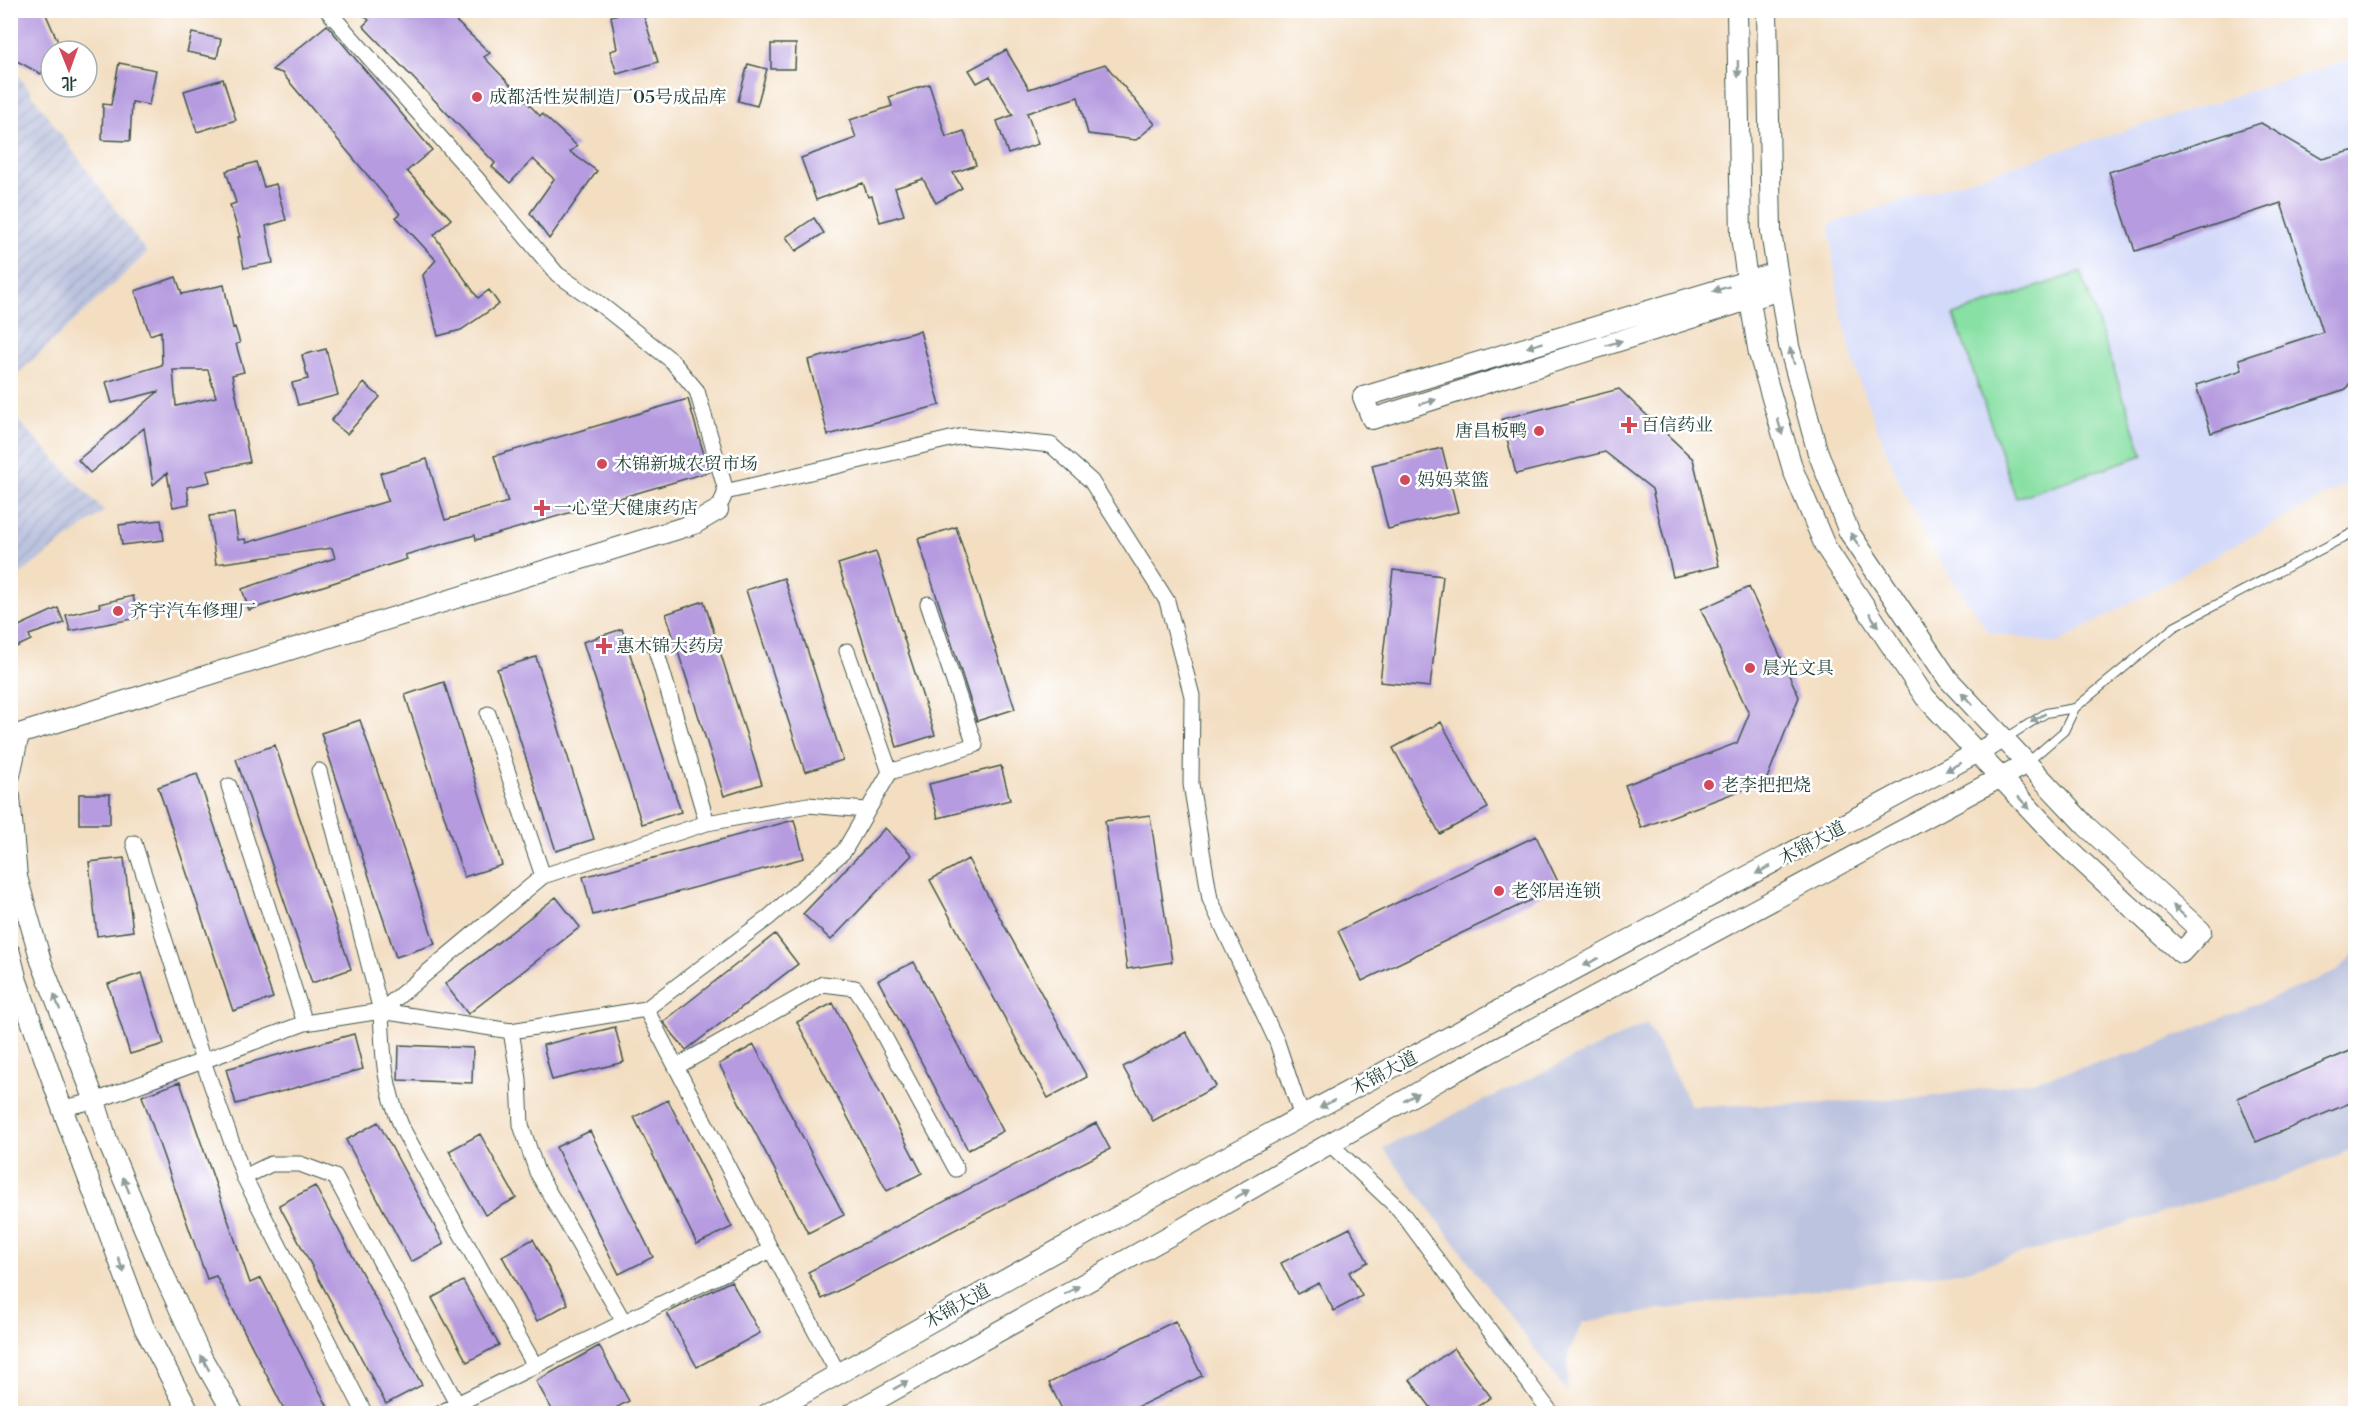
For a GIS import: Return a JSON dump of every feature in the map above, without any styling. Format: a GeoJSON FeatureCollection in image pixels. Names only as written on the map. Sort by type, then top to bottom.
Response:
{"type":"FeatureCollection","features":[{"type":"Feature","properties":{"kind":"street"},"geometry":{"type":"LineString","coordinates":[[327,10],[478,180],[557,274],[596,301],[671,360],[697,391],[722,501]]}},
{"type":"Feature","properties":{"kind":"street"},"geometry":{"type":"LineString","coordinates":[[1737,10],[1741,237],[1748,291],[1759,354],[1793,471],[1825,546],[1925,697],[2062,843],[2181,953],[2200,931],[2086,826],[1948,679],[1849,532],[1817,450],[1789,346],[1771,232],[1767,10]]}},
{"type":"Feature","properties":{"kind":"street"},"geometry":{"type":"LineString","coordinates":[[1748,291],[1363,397],[1372,419],[1779,281]]}},
{"type":"Feature","properties":{"kind":"street"},"geometry":{"type":"LineString","coordinates":[[10,775],[15,737],[694,524],[722,501],[963,436],[1051,445],[1091,481],[1167,601],[1192,696],[1191,784],[1210,899],[1277,1042],[1302,1117]]}},
{"type":"Feature","properties":{"kind":"street"},"geometry":{"type":"LineString","coordinates":[[62,1108],[96,1101],[305,1023],[381,1011],[512,1031],[646,1009],[768,918],[844,851],[890,772],[975,745],[928,604]]}},
{"type":"Feature","properties":{"kind":"street"},"geometry":{"type":"LineString","coordinates":[[654,643],[707,822]]}},
{"type":"Feature","properties":{"kind":"street"},"geometry":{"type":"LineString","coordinates":[[847,651],[890,772]]}},
{"type":"Feature","properties":{"kind":"street"},"geometry":{"type":"LineString","coordinates":[[488,714],[543,876]]}},
{"type":"Feature","properties":{"kind":"street","name":"木锦大道"},"geometry":{"type":"LineString","coordinates":[[767,1413],[1154,1196],[2004,738]]}},
{"type":"Feature","properties":{"kind":"street","name":"木锦大道"},"geometry":{"type":"LineString","coordinates":[[850,1413],[1445,1077],[2027,763]]}},
{"type":"Feature","properties":{"kind":"street"},"geometry":{"type":"LineString","coordinates":[[319,771],[381,1011],[384,1068],[395,1111],[403,1130],[535,1366]]}},
{"type":"Feature","properties":{"kind":"street"},"geometry":{"type":"LineString","coordinates":[[229,786],[305,1023]]}},
{"type":"Feature","properties":{"kind":"street"},"geometry":{"type":"LineString","coordinates":[[10,797],[17,877],[41,961],[96,1101],[107,1140],[159,1264],[202,1358],[234,1413]]}},
{"type":"Feature","properties":{"kind":"street"},"geometry":{"type":"LineString","coordinates":[[381,1011],[543,876],[707,822],[808,805],[866,810]]}},
{"type":"Feature","properties":{"kind":"street"},"geometry":{"type":"LineString","coordinates":[[134,843],[202,1061],[244,1177],[365,1413]]}},
{"type":"Feature","properties":{"kind":"street"},"geometry":{"type":"LineString","coordinates":[[10,953],[17,981],[62,1108],[144,1327],[190,1413]]}},
{"type":"Feature","properties":{"kind":"street"},"geometry":{"type":"LineString","coordinates":[[676,1067],[823,984],[855,988],[871,1012],[956,1169]]}},
{"type":"Feature","properties":{"kind":"street"},"geometry":{"type":"LineString","coordinates":[[646,1009],[771,1250],[838,1373]]}},
{"type":"Feature","properties":{"kind":"street"},"geometry":{"type":"LineString","coordinates":[[512,1031],[519,1078],[521,1125],[537,1172],[624,1322]]}},
{"type":"Feature","properties":{"kind":"street"},"geometry":{"type":"LineString","coordinates":[[1329,1144],[1399,1209],[1552,1413]]}},
{"type":"Feature","properties":{"kind":"street"},"geometry":{"type":"LineString","coordinates":[[244,1177],[271,1164],[300,1164],[335,1177],[457,1404]]}},
{"type":"Feature","properties":{"kind":"street"},"geometry":{"type":"LineString","coordinates":[[439,1413],[771,1250]]}},
{"type":"Feature","properties":{"kind":"lane"},"geometry":{"type":"LineString","coordinates":[[2027,763],[2064,731],[2075,708],[2174,627],[2355,531]]}},
{"type":"Feature","properties":{"kind":"lane"},"geometry":{"type":"LineString","coordinates":[[2004,738],[2046,713],[2075,708]]}},
{"type":"Feature","properties":{"kind":"shaded area"},"geometry":{"type":"Polygon","coordinates":[[[2355,58],[2355,479],[2056,644],[1988,632],[1928,543],[1901,486],[1874,420],[1856,372],[1839,305],[1829,224],[2355,58]]]}},
{"type":"Feature","properties":{"kind":"shaded area"},"geometry":{"type":"Polygon","coordinates":[[[10,64],[147,253],[11,380],[10,380],[10,64]]]}},
{"type":"Feature","properties":{"kind":"shaded area"},"geometry":{"type":"Polygon","coordinates":[[[11,413],[104,511],[11,581],[11,413]]]}},
{"type":"Feature","properties":{"kind":"shaded area"},"geometry":{"type":"Polygon","coordinates":[[[2355,952],[2355,1148],[2276,1180],[1959,1272],[1680,1307],[1583,1322],[1569,1352],[1567,1392],[1383,1148],[1647,1023],[1691,1106],[1809,1104],[1928,1097],[2033,1081],[2138,1052],[2338,971],[2355,952]]]}},
{"type":"Feature","properties":{"kind":"green space"},"geometry":{"type":"Polygon","coordinates":[[[2081,272],[2143,455],[2016,498],[1954,315],[2081,272]]]}},
{"type":"Feature","properties":{"kind":"building"},"geometry":{"type":"Polygon","coordinates":[[[10,10],[44,10],[57,39],[39,39],[39,73],[13,59],[10,53],[10,10]]]}},
{"type":"Feature","properties":{"kind":"building"},"geometry":{"type":"Polygon","coordinates":[[[357,10],[444,10],[490,53],[484,57],[540,116],[542,114],[577,146],[570,152],[597,171],[549,239],[530,213],[554,179],[533,159],[510,183],[492,167],[495,163],[363,26],[369,20],[357,10]]]}},
{"type":"Feature","properties":{"kind":"building"},"geometry":{"type":"Polygon","coordinates":[[[623,10],[642,10],[658,62],[617,74],[610,51],[617,49],[611,16],[623,13],[623,10]]]}},
{"type":"Feature","properties":{"kind":"building"},"geometry":{"type":"Polygon","coordinates":[[[327,25],[432,150],[407,171],[451,219],[434,235],[478,298],[489,290],[499,304],[461,330],[438,336],[423,275],[436,260],[396,217],[400,214],[282,73],[272,70],[327,25]]]}},
{"type":"Feature","properties":{"kind":"building"},"geometry":{"type":"Polygon","coordinates":[[[192,33],[221,39],[217,58],[187,52],[192,33]]]}},
{"type":"Feature","properties":{"kind":"building"},"geometry":{"type":"Polygon","coordinates":[[[771,44],[796,44],[795,69],[771,69],[771,44]]]}},
{"type":"Feature","properties":{"kind":"building"},"geometry":{"type":"Polygon","coordinates":[[[1006,50],[1029,89],[1105,64],[1155,124],[1136,140],[1088,134],[1078,97],[1027,113],[1038,144],[1008,154],[997,121],[1013,115],[990,76],[977,83],[969,70],[1006,50]]]}},
{"type":"Feature","properties":{"kind":"building"},"geometry":{"type":"Polygon","coordinates":[[[119,63],[156,70],[149,105],[132,102],[130,141],[102,140],[103,104],[111,105],[119,63]]]}},
{"type":"Feature","properties":{"kind":"building"},"geometry":{"type":"Polygon","coordinates":[[[748,64],[767,69],[757,106],[738,101],[748,64]]]}},
{"type":"Feature","properties":{"kind":"building"},"geometry":{"type":"Polygon","coordinates":[[[223,79],[236,120],[197,132],[184,91],[223,79]]]}},
{"type":"Feature","properties":{"kind":"building"},"geometry":{"type":"Polygon","coordinates":[[[929,84],[946,137],[964,131],[976,165],[953,173],[962,188],[936,203],[923,179],[895,188],[904,215],[880,222],[872,196],[868,197],[863,183],[816,200],[801,158],[856,138],[850,120],[892,106],[889,97],[929,84]]]}},
{"type":"Feature","properties":{"kind":"building"},"geometry":{"type":"Polygon","coordinates":[[[2261,123],[2322,159],[2355,150],[2355,374],[2346,389],[2211,433],[2196,385],[2242,370],[2239,359],[2323,332],[2281,203],[2135,251],[2109,172],[2261,123]]]}},
{"type":"Feature","properties":{"kind":"building"},"geometry":{"type":"Polygon","coordinates":[[[256,162],[264,187],[276,184],[286,220],[266,226],[273,263],[244,268],[238,237],[240,237],[230,205],[236,203],[226,171],[256,162]]]}},
{"type":"Feature","properties":{"kind":"building"},"geometry":{"type":"Polygon","coordinates":[[[814,218],[824,233],[796,251],[786,237],[814,218]]]}},
{"type":"Feature","properties":{"kind":"building"},"geometry":{"type":"Polygon","coordinates":[[[176,277],[182,294],[224,285],[233,328],[235,327],[240,343],[236,344],[244,372],[232,375],[250,462],[207,471],[210,482],[187,487],[189,504],[173,507],[167,473],[153,485],[144,428],[90,473],[78,460],[159,391],[112,403],[106,382],[162,365],[161,331],[150,335],[135,291],[176,277]],[[173,370],[176,406],[216,397],[208,370],[173,370]]]}},
{"type":"Feature","properties":{"kind":"building"},"geometry":{"type":"Polygon","coordinates":[[[920,331],[940,405],[828,435],[808,360],[920,331]]]}},
{"type":"Feature","properties":{"kind":"building"},"geometry":{"type":"Polygon","coordinates":[[[326,349],[338,395],[298,405],[292,383],[308,379],[302,355],[326,349]]]}},
{"type":"Feature","properties":{"kind":"building"},"geometry":{"type":"Polygon","coordinates":[[[364,383],[380,397],[347,434],[331,421],[364,383]]]}},
{"type":"Feature","properties":{"kind":"building"},"geometry":{"type":"Polygon","coordinates":[[[1619,389],[1693,459],[1719,566],[1673,577],[1652,489],[1605,452],[1516,474],[1502,419],[1619,389]]]}},
{"type":"Feature","properties":{"kind":"building"},"geometry":{"type":"Polygon","coordinates":[[[688,399],[709,472],[476,540],[475,535],[405,555],[407,559],[249,610],[242,589],[335,558],[332,548],[216,564],[209,516],[234,513],[238,540],[245,539],[246,543],[388,501],[380,473],[427,459],[445,520],[508,502],[494,456],[688,399]]]}},
{"type":"Feature","properties":{"kind":"building"},"geometry":{"type":"Polygon","coordinates":[[[1442,448],[1458,512],[1388,529],[1372,465],[1442,448]]]}},
{"type":"Feature","properties":{"kind":"building"},"geometry":{"type":"Polygon","coordinates":[[[161,520],[164,540],[122,545],[119,525],[161,520]]]}},
{"type":"Feature","properties":{"kind":"building"},"geometry":{"type":"Polygon","coordinates":[[[956,527],[1015,709],[977,721],[918,539],[956,527]]]}},
{"type":"Feature","properties":{"kind":"building"},"geometry":{"type":"Polygon","coordinates":[[[876,552],[935,735],[897,747],[838,564],[876,552]]]}},
{"type":"Feature","properties":{"kind":"building"},"geometry":{"type":"Polygon","coordinates":[[[1393,570],[1443,576],[1430,687],[1380,682],[1393,570]]]}},
{"type":"Feature","properties":{"kind":"building"},"geometry":{"type":"Polygon","coordinates":[[[784,578],[843,760],[805,772],[746,590],[784,578]]]}},
{"type":"Feature","properties":{"kind":"building"},"geometry":{"type":"Polygon","coordinates":[[[1749,587],[1799,697],[1766,781],[1641,828],[1625,785],[1737,743],[1749,714],[1701,609],[1749,587]]]}},
{"type":"Feature","properties":{"kind":"building"},"geometry":{"type":"Polygon","coordinates":[[[133,596],[138,618],[70,631],[66,615],[133,596]]]}},
{"type":"Feature","properties":{"kind":"building"},"geometry":{"type":"Polygon","coordinates":[[[704,601],[762,784],[724,796],[666,614],[704,601]]]}},
{"type":"Feature","properties":{"kind":"building"},"geometry":{"type":"Polygon","coordinates":[[[58,608],[64,623],[29,635],[31,640],[10,650],[10,630],[58,608]]]}},
{"type":"Feature","properties":{"kind":"building"},"geometry":{"type":"Polygon","coordinates":[[[622,629],[681,812],[642,824],[583,642],[622,629]]]}},
{"type":"Feature","properties":{"kind":"building"},"geometry":{"type":"Polygon","coordinates":[[[536,657],[594,839],[556,851],[497,669],[536,657]]]}},
{"type":"Feature","properties":{"kind":"building"},"geometry":{"type":"Polygon","coordinates":[[[444,682],[502,865],[464,877],[405,695],[444,682]]]}},
{"type":"Feature","properties":{"kind":"building"},"geometry":{"type":"Polygon","coordinates":[[[360,720],[435,944],[396,957],[321,733],[360,720]]]}},
{"type":"Feature","properties":{"kind":"building"},"geometry":{"type":"Polygon","coordinates":[[[1441,722],[1488,808],[1440,834],[1393,748],[1441,722]]]}},
{"type":"Feature","properties":{"kind":"building"},"geometry":{"type":"Polygon","coordinates":[[[275,745],[351,969],[312,983],[236,759],[275,745]]]}},
{"type":"Feature","properties":{"kind":"building"},"geometry":{"type":"Polygon","coordinates":[[[1001,766],[1010,800],[938,818],[929,784],[1001,766]]]}},
{"type":"Feature","properties":{"kind":"building"},"geometry":{"type":"Polygon","coordinates":[[[197,774],[273,998],[233,1011],[158,787],[197,774]]]}},
{"type":"Feature","properties":{"kind":"building"},"geometry":{"type":"Polygon","coordinates":[[[79,794],[110,794],[110,824],[79,824],[79,794]]]}},
{"type":"Feature","properties":{"kind":"building"},"geometry":{"type":"Polygon","coordinates":[[[1150,815],[1172,962],[1127,969],[1105,821],[1150,815]]]}},
{"type":"Feature","properties":{"kind":"building"},"geometry":{"type":"Polygon","coordinates":[[[794,820],[804,858],[593,915],[583,877],[794,820]]]}},
{"type":"Feature","properties":{"kind":"building"},"geometry":{"type":"Polygon","coordinates":[[[885,828],[912,855],[831,940],[803,914],[885,828]]]}},
{"type":"Feature","properties":{"kind":"building"},"geometry":{"type":"Polygon","coordinates":[[[1536,836],[1560,886],[1362,981],[1338,931],[1536,836]]]}},
{"type":"Feature","properties":{"kind":"building"},"geometry":{"type":"Polygon","coordinates":[[[124,858],[133,931],[97,936],[89,862],[124,858]]]}},
{"type":"Feature","properties":{"kind":"building"},"geometry":{"type":"Polygon","coordinates":[[[968,859],[1087,1077],[1048,1098],[930,880],[968,859]]]}},
{"type":"Feature","properties":{"kind":"building"},"geometry":{"type":"Polygon","coordinates":[[[556,897],[580,927],[468,1014],[445,984],[556,897]]]}},
{"type":"Feature","properties":{"kind":"building"},"geometry":{"type":"Polygon","coordinates":[[[775,934],[798,964],[686,1050],[663,1022],[775,934]]]}},
{"type":"Feature","properties":{"kind":"building"},"geometry":{"type":"Polygon","coordinates":[[[914,962],[1003,1131],[968,1150],[878,980],[914,962]]]}},
{"type":"Feature","properties":{"kind":"building"},"geometry":{"type":"Polygon","coordinates":[[[142,973],[164,1044],[130,1054],[108,984],[142,973]]]}},
{"type":"Feature","properties":{"kind":"building"},"geometry":{"type":"Polygon","coordinates":[[[833,1003],[922,1173],[887,1191],[797,1022],[833,1003]]]}},
{"type":"Feature","properties":{"kind":"building"},"geometry":{"type":"Polygon","coordinates":[[[615,1027],[624,1062],[552,1080],[543,1045],[615,1027]]]}},
{"type":"Feature","properties":{"kind":"building"},"geometry":{"type":"Polygon","coordinates":[[[1186,1032],[1216,1086],[1153,1121],[1123,1067],[1186,1032]]]}},
{"type":"Feature","properties":{"kind":"building"},"geometry":{"type":"Polygon","coordinates":[[[354,1034],[363,1069],[236,1104],[226,1069],[354,1034]]]}},
{"type":"Feature","properties":{"kind":"building"},"geometry":{"type":"Polygon","coordinates":[[[399,1045],[473,1048],[472,1083],[398,1080],[399,1045]]]}},
{"type":"Feature","properties":{"kind":"building"},"geometry":{"type":"Polygon","coordinates":[[[754,1045],[844,1215],[808,1233],[719,1064],[754,1045]]]}},
{"type":"Feature","properties":{"kind":"building"},"geometry":{"type":"Polygon","coordinates":[[[2355,1049],[2355,1101],[2256,1142],[2238,1098],[2355,1049]]]}},
{"type":"Feature","properties":{"kind":"building"},"geometry":{"type":"Polygon","coordinates":[[[180,1082],[250,1283],[261,1278],[331,1413],[286,1413],[216,1276],[207,1279],[142,1096],[180,1082]]]}},
{"type":"Feature","properties":{"kind":"building"},"geometry":{"type":"Polygon","coordinates":[[[668,1100],[732,1227],[697,1244],[634,1117],[668,1100]]]}},
{"type":"Feature","properties":{"kind":"building"},"geometry":{"type":"Polygon","coordinates":[[[378,1122],[444,1244],[411,1262],[346,1140],[378,1122]]]}},
{"type":"Feature","properties":{"kind":"building"},"geometry":{"type":"Polygon","coordinates":[[[1096,1123],[1110,1149],[822,1299],[808,1272],[1096,1123]]]}},
{"type":"Feature","properties":{"kind":"building"},"geometry":{"type":"Polygon","coordinates":[[[590,1131],[653,1257],[619,1274],[556,1147],[590,1131]]]}},
{"type":"Feature","properties":{"kind":"building"},"geometry":{"type":"Polygon","coordinates":[[[480,1134],[516,1198],[485,1215],[449,1151],[480,1134]]]}},
{"type":"Feature","properties":{"kind":"building"},"geometry":{"type":"Polygon","coordinates":[[[315,1186],[422,1385],[386,1404],[279,1205],[315,1186]]]}},
{"type":"Feature","properties":{"kind":"building"},"geometry":{"type":"Polygon","coordinates":[[[1350,1228],[1368,1262],[1349,1272],[1362,1296],[1334,1311],[1319,1283],[1297,1294],[1281,1263],[1350,1228]]]}},
{"type":"Feature","properties":{"kind":"building"},"geometry":{"type":"Polygon","coordinates":[[[533,1239],[568,1304],[537,1321],[502,1256],[533,1239]]]}},
{"type":"Feature","properties":{"kind":"building"},"geometry":{"type":"Polygon","coordinates":[[[463,1281],[499,1345],[467,1362],[432,1298],[463,1281]]]}},
{"type":"Feature","properties":{"kind":"building"},"geometry":{"type":"Polygon","coordinates":[[[731,1281],[760,1333],[697,1367],[667,1313],[731,1281]]]}},
{"type":"Feature","properties":{"kind":"building"},"geometry":{"type":"Polygon","coordinates":[[[1175,1321],[1202,1376],[1125,1413],[1064,1413],[1049,1383],[1175,1321]]]}},
{"type":"Feature","properties":{"kind":"building"},"geometry":{"type":"Polygon","coordinates":[[[599,1346],[629,1401],[606,1413],[554,1413],[536,1381],[599,1346]]]}},
{"type":"Feature","properties":{"kind":"building"},"geometry":{"type":"Polygon","coordinates":[[[1454,1348],[1491,1397],[1468,1413],[1435,1413],[1410,1380],[1454,1348]]]}},
{"type":"Feature","properties":{"kind":"place","name":"成都活性炭制造厂05号成品库"},"geometry":{"type":"Point","coordinates":[477,97]}},
{"type":"Feature","properties":{"kind":"place","name":"百信药业"},"geometry":{"type":"Point","coordinates":[1629,425]}},
{"type":"Feature","properties":{"kind":"place","name":"唐昌板鸭"},"geometry":{"type":"Point","coordinates":[1539,431]}},
{"type":"Feature","properties":{"kind":"place","name":"木锦新城农贸市场"},"geometry":{"type":"Point","coordinates":[602,464]}},
{"type":"Feature","properties":{"kind":"place","name":"妈妈菜篮"},"geometry":{"type":"Point","coordinates":[1405,480]}},
{"type":"Feature","properties":{"kind":"place","name":"一心堂大健康药店"},"geometry":{"type":"Point","coordinates":[542,508]}},
{"type":"Feature","properties":{"kind":"place","name":"齐宇汽车修理厂"},"geometry":{"type":"Point","coordinates":[118,611]}},
{"type":"Feature","properties":{"kind":"place","name":"惠木锦大药房"},"geometry":{"type":"Point","coordinates":[604,646]}},
{"type":"Feature","properties":{"kind":"place","name":"晨光文具"},"geometry":{"type":"Point","coordinates":[1750,668]}},
{"type":"Feature","properties":{"kind":"place","name":"老李把把烧"},"geometry":{"type":"Point","coordinates":[1709,785]}},
{"type":"Feature","properties":{"kind":"place","name":"老邻居连锁"},"geometry":{"type":"Point","coordinates":[1499,891]}}]}
